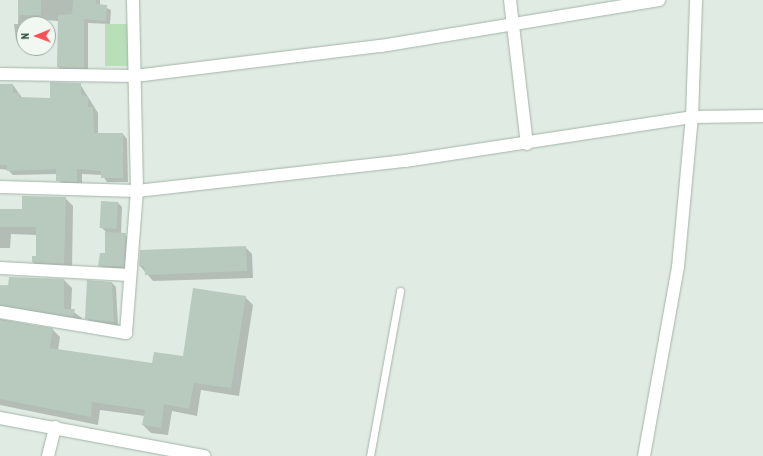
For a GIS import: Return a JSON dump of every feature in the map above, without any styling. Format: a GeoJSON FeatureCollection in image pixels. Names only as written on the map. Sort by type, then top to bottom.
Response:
{"type":"FeatureCollection","features":[{"type":"Feature","properties":{"kind":"street"},"geometry":{"type":"LineString","coordinates":[[0,312],[126,333],[137,191],[133,0]]}},
{"type":"Feature","properties":{"kind":"street"},"geometry":{"type":"LineString","coordinates":[[510,0],[527,144]]}},
{"type":"Feature","properties":{"kind":"street"},"geometry":{"type":"LineString","coordinates":[[0,74],[135,76],[381,46],[513,26],[659,0]]}},
{"type":"Feature","properties":{"kind":"street"},"geometry":{"type":"LineString","coordinates":[[644,456],[678,267],[692,117],[696,0]]}},
{"type":"Feature","properties":{"kind":"street"},"geometry":{"type":"LineString","coordinates":[[0,187],[137,191],[527,144],[692,117],[763,116]]}},
{"type":"Feature","properties":{"kind":"street"},"geometry":{"type":"LineString","coordinates":[[0,268],[130,275]]}},
{"type":"Feature","properties":{"kind":"street"},"geometry":{"type":"LineString","coordinates":[[0,418],[55,427],[204,456]]}},
{"type":"Feature","properties":{"kind":"street"},"geometry":{"type":"LineString","coordinates":[[48,456],[55,427]]}},
{"type":"Feature","properties":{"kind":"lane"},"geometry":{"type":"LineString","coordinates":[[370,456],[400,291]]}},
{"type":"Feature","properties":{"kind":"green space"},"geometry":{"type":"Polygon","coordinates":[[[105,24],[128,24],[128,66],[105,66],[105,24]]]}},
{"type":"Feature","properties":{"kind":"building"},"geometry":{"type":"Polygon","coordinates":[[[18,0],[41,0],[41,15],[18,15],[18,0]]]}},
{"type":"Feature","properties":{"kind":"building"},"geometry":{"type":"Polygon","coordinates":[[[73,0],[96,0],[96,4],[107,5],[106,21],[84,19],[84,68],[57,67],[58,15],[72,14],[73,0]]]}},
{"type":"Feature","properties":{"kind":"building"},"geometry":{"type":"Polygon","coordinates":[[[50,82],[81,83],[81,94],[88,97],[88,107],[93,107],[94,133],[123,133],[123,178],[101,178],[101,171],[77,169],[77,182],[56,181],[56,169],[7,171],[7,165],[0,165],[0,84],[13,84],[13,93],[19,93],[19,97],[50,98],[50,82]]]}},
{"type":"Feature","properties":{"kind":"building"},"geometry":{"type":"Polygon","coordinates":[[[22,196],[66,197],[64,264],[32,262],[32,256],[36,256],[36,227],[0,227],[0,209],[22,209],[22,196]]]}},
{"type":"Feature","properties":{"kind":"building"},"geometry":{"type":"Polygon","coordinates":[[[101,201],[118,202],[117,229],[100,228],[101,201]]]}},
{"type":"Feature","properties":{"kind":"building"},"geometry":{"type":"Polygon","coordinates":[[[105,232],[126,233],[124,266],[98,266],[100,253],[105,253],[105,232]]]}},
{"type":"Feature","properties":{"kind":"building"},"geometry":{"type":"Polygon","coordinates":[[[246,246],[247,271],[145,275],[144,266],[139,266],[140,250],[246,246]]]}},
{"type":"Feature","properties":{"kind":"building"},"geometry":{"type":"Polygon","coordinates":[[[9,277],[64,279],[64,309],[75,309],[73,317],[0,305],[0,285],[8,286],[9,277]]]}},
{"type":"Feature","properties":{"kind":"building"},"geometry":{"type":"Polygon","coordinates":[[[87,280],[112,282],[114,322],[85,319],[87,280]]]}},
{"type":"Feature","properties":{"kind":"building"},"geometry":{"type":"Polygon","coordinates":[[[193,288],[246,296],[231,388],[194,383],[189,409],[164,404],[161,428],[142,425],[145,410],[92,402],[91,417],[0,399],[0,320],[53,328],[50,348],[152,363],[154,352],[183,356],[193,288]]]}}]}
